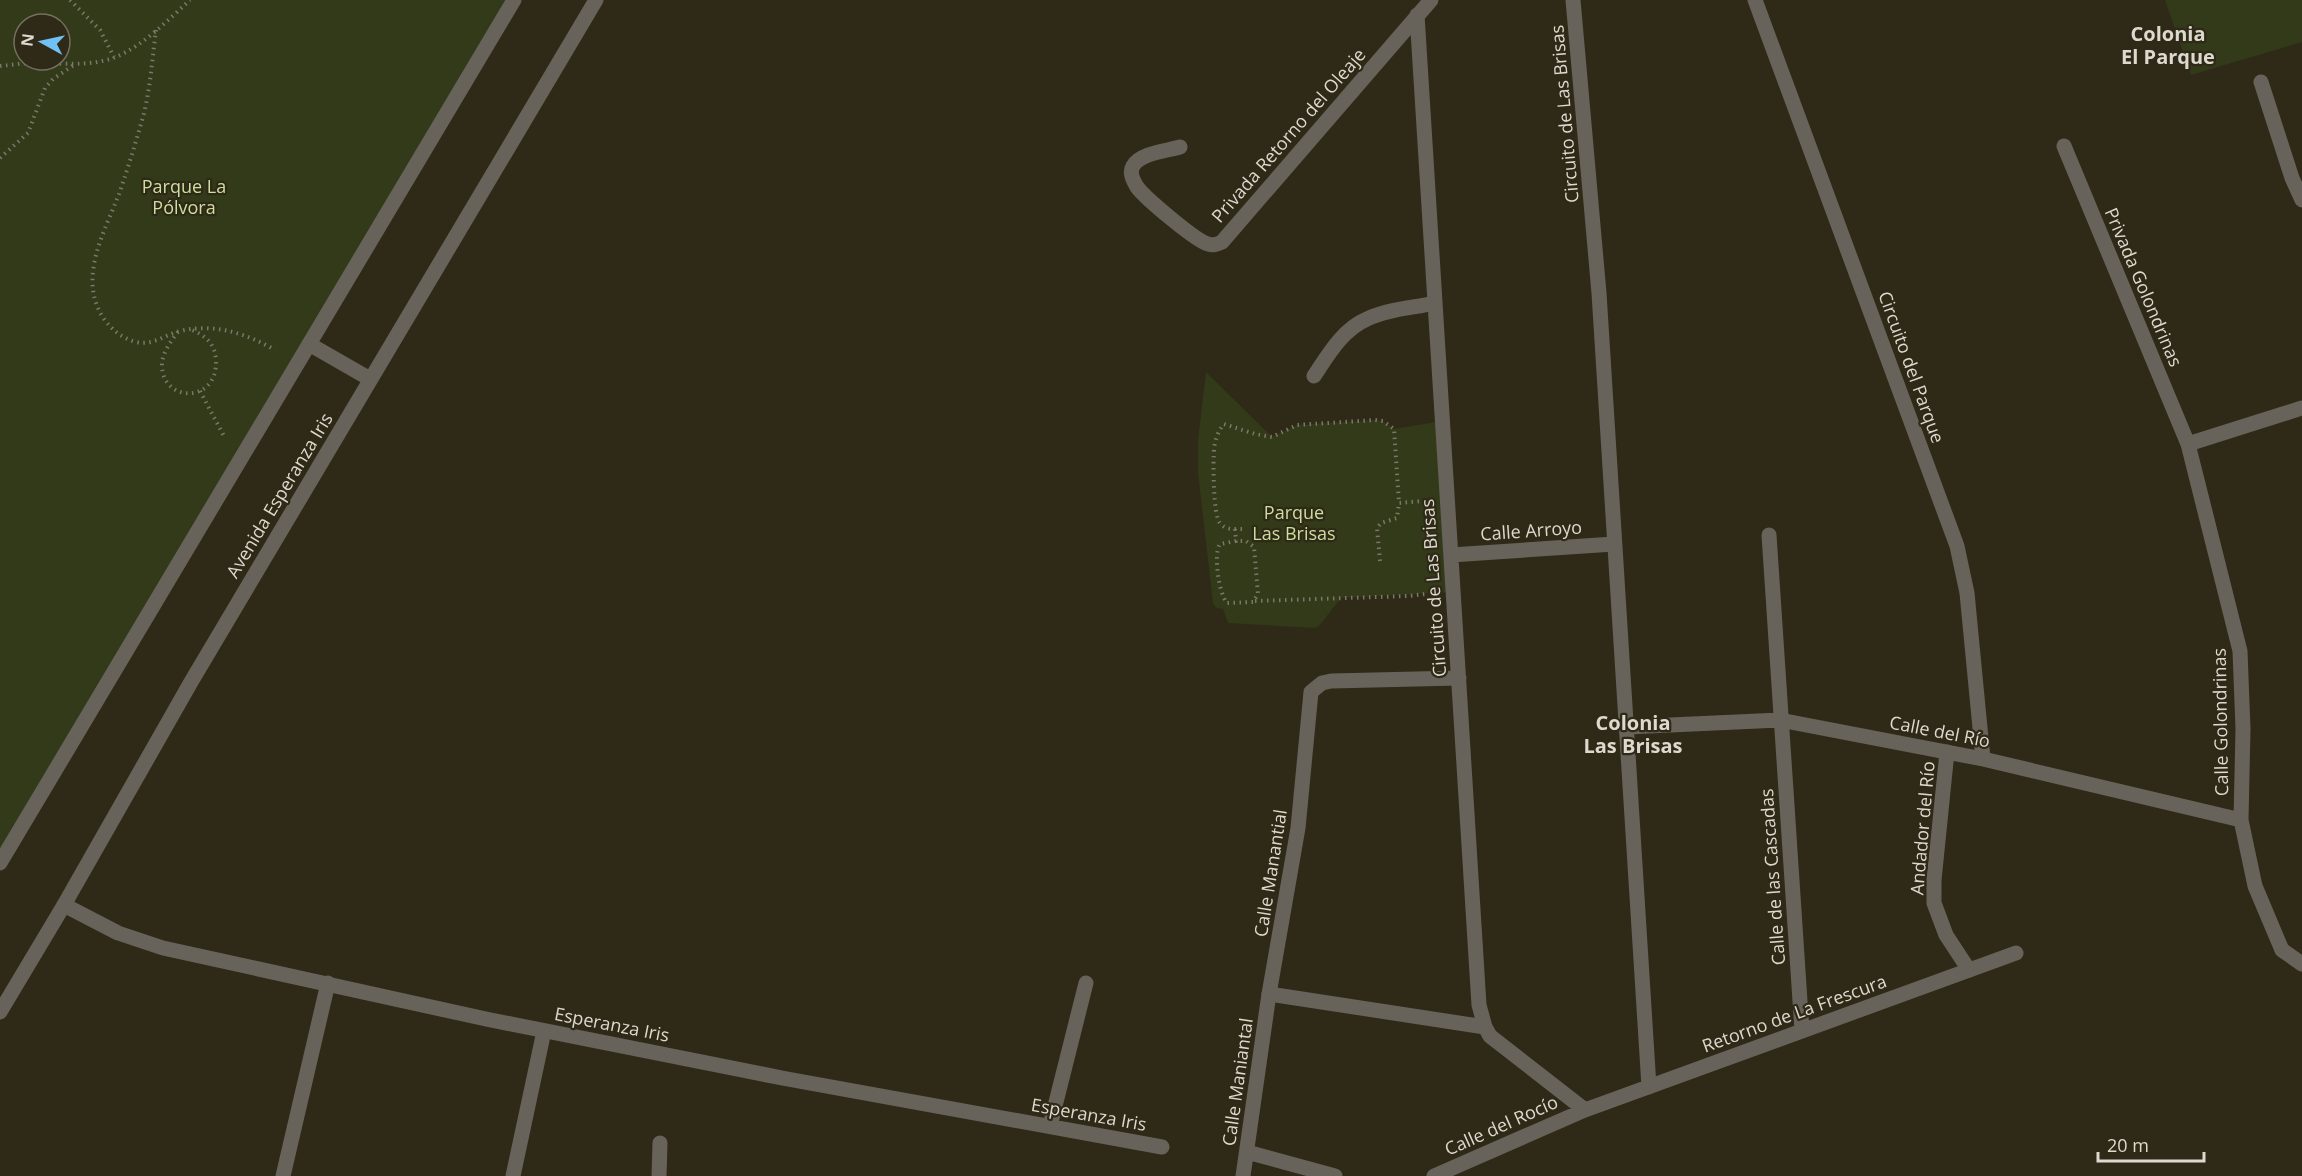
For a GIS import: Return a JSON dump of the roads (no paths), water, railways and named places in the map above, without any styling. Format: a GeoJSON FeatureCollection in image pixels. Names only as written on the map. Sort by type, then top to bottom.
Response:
{"type":"FeatureCollection","features":[{"type":"Feature","properties":{"kind":"street"},"geometry":{"type":"LineString","coordinates":[[0,863],[514,0]]}},
{"type":"Feature","properties":{"kind":"street","name":"Avenida Esperanza Iris"},"geometry":{"type":"LineString","coordinates":[[0,1012],[191,682],[596,0]]}},
{"type":"Feature","properties":{"kind":"street","name":"Privada Retorno del Oleaje"},"geometry":{"type":"LineString","coordinates":[[1180,147],[1148,156],[1136,162],[1131,172],[1132,178],[1148,199],[1198,239],[1211,245],[1222,242],[1431,0]]}},
{"type":"Feature","properties":{"kind":"street","name":"Circuito de Las Brisas"},"geometry":{"type":"LineString","coordinates":[[1573,0],[1599,293],[1649,1087]]}},
{"type":"Feature","properties":{"kind":"street","name":"Circuito del Parque"},"geometry":{"type":"LineString","coordinates":[[1755,0],[1959,553],[1967,593],[1983,759]]}},
{"type":"Feature","properties":{"kind":"street","name":"Circuito de Las Brisas"},"geometry":{"type":"LineString","coordinates":[[1417,15],[1479,1005],[1485,1027]]}},
{"type":"Feature","properties":{"kind":"street"},"geometry":{"type":"LineString","coordinates":[[2261,82],[2292,178],[2302,200]]}},
{"type":"Feature","properties":{"kind":"street","name":"Privada Golondrinas"},"geometry":{"type":"LineString","coordinates":[[2064,146],[2188,444]]}},
{"type":"Feature","properties":{"kind":"street"},"geometry":{"type":"LineString","coordinates":[[1314,376],[1337,343],[1365,319],[1435,303]]}},
{"type":"Feature","properties":{"kind":"street"},"geometry":{"type":"LineString","coordinates":[[309,344],[370,379]]}},
{"type":"Feature","properties":{"kind":"street"},"geometry":{"type":"LineString","coordinates":[[2188,444],[2302,408]]}},
{"type":"Feature","properties":{"kind":"street","name":"Calle Golondrinas"},"geometry":{"type":"LineString","coordinates":[[2188,444],[2240,651],[2243,729],[2241,820],[2255,886],[2282,950],[2302,963]]}},
{"type":"Feature","properties":{"kind":"street","name":"Calle de las Cascadas"},"geometry":{"type":"LineString","coordinates":[[1768,535],[1802,1030]]}},
{"type":"Feature","properties":{"kind":"street","name":"Calle Arroyo"},"geometry":{"type":"LineString","coordinates":[[1451,555],[1614,544]]}},
{"type":"Feature","properties":{"kind":"street","name":"Calle Manantial"},"geometry":{"type":"LineString","coordinates":[[1269,994],[1293,867],[1311,692],[1322,683],[1331,681],[1459,678]]}},
{"type":"Feature","properties":{"kind":"street","name":"Calle del Río"},"geometry":{"type":"LineString","coordinates":[[1627,727],[1780,720],[1983,759],[2241,820]]}},
{"type":"Feature","properties":{"kind":"street","name":"Andador del Río"},"geometry":{"type":"LineString","coordinates":[[1947,753],[1933,892],[1941,924],[1969,970]]}},
{"type":"Feature","properties":{"kind":"street","name":"Esperanza Iris"},"geometry":{"type":"LineString","coordinates":[[64,905],[130,939],[163,948],[544,1031],[782,1078],[1162,1147]]}},
{"type":"Feature","properties":{"kind":"street","name":"Retorno de La Frescura"},"geometry":{"type":"LineString","coordinates":[[1585,1110],[2016,953]]}},
{"type":"Feature","properties":{"kind":"street"},"geometry":{"type":"LineString","coordinates":[[283,1176],[328,983]]}},
{"type":"Feature","properties":{"kind":"street"},"geometry":{"type":"LineString","coordinates":[[1050,1126],[1086,983]]}},
{"type":"Feature","properties":{"kind":"street"},"geometry":{"type":"LineString","coordinates":[[1269,994],[1485,1027],[1500,1045],[1585,1110]]}},
{"type":"Feature","properties":{"kind":"street","name":"Calle Maniantal"},"geometry":{"type":"LineString","coordinates":[[1243,1176],[1269,994]]}},
{"type":"Feature","properties":{"kind":"street"},"geometry":{"type":"LineString","coordinates":[[513,1176],[544,1031]]}},
{"type":"Feature","properties":{"kind":"street","name":"Calle del Rocío"},"geometry":{"type":"LineString","coordinates":[[1434,1176],[1585,1110]]}},
{"type":"Feature","properties":{"kind":"street"},"geometry":{"type":"LineString","coordinates":[[659,1176],[660,1143]]}},
{"type":"Feature","properties":{"kind":"street"},"geometry":{"type":"LineString","coordinates":[[1247,1152],[1335,1176]]}},
{"type":"Feature","properties":{"kind":"district","name":"Colonia El Parque"},"geometry":{"type":"Point","coordinates":[2168,44]}},
{"type":"Feature","properties":{"kind":"district","name":"Colonia Las Brisas"},"geometry":{"type":"Point","coordinates":[1633,734]}},
{"type":"Feature","properties":{"kind":"park label","name":"Parque La Pólvora"},"geometry":{"type":"Point","coordinates":[184,196]}},
{"type":"Feature","properties":{"kind":"park label","name":"Parque Las Brisas"},"geometry":{"type":"Point","coordinates":[1294,522]}}]}
